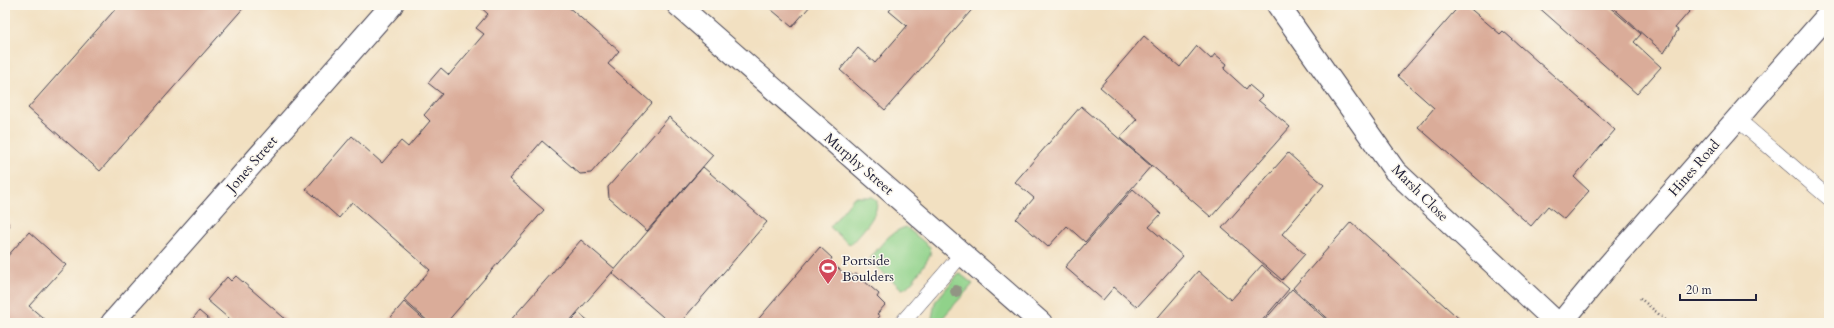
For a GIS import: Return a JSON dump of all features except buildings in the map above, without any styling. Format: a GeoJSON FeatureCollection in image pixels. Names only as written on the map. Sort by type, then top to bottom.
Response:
{"type":"FeatureCollection","features":[{"type":"Feature","properties":{"kind":"street","name":"Jones Street"},"geometry":{"type":"LineString","coordinates":[[112,323],[392,5]]}},
{"type":"Feature","properties":{"kind":"street","name":"Murphy Street"},"geometry":{"type":"LineString","coordinates":[[678,5],[1041,323]]}},
{"type":"Feature","properties":{"kind":"street","name":"Marsh Close"},"geometry":{"type":"LineString","coordinates":[[1278,5],[1395,171],[1557,323]]}},
{"type":"Feature","properties":{"kind":"street","name":"Hines Road"},"geometry":{"type":"LineString","coordinates":[[1561,323],[1608,266],[1829,14]]}},
{"type":"Feature","properties":{"kind":"lane"},"geometry":{"type":"LineString","coordinates":[[1737,119],[1829,198]]}},
{"type":"Feature","properties":{"kind":"lane"},"geometry":{"type":"LineString","coordinates":[[902,323],[962,254]]}},
{"type":"Feature","properties":{"kind":"path"},"geometry":{"type":"LineString","coordinates":[[1640,298],[1669,323]]}},
{"type":"Feature","properties":{"kind":"green space"},"geometry":{"type":"Polygon","coordinates":[[[854,197],[873,197],[877,201],[877,207],[872,218],[851,244],[830,227],[854,197]]]}},
{"type":"Feature","properties":{"kind":"green space"},"geometry":{"type":"Polygon","coordinates":[[[906,227],[930,247],[931,254],[922,269],[910,284],[902,289],[871,262],[870,259],[890,236],[906,227]]]}},
{"type":"Feature","properties":{"kind":"green space"},"geometry":{"type":"Polygon","coordinates":[[[959,273],[973,284],[938,323],[931,323],[935,302],[959,273]]]}},
{"type":"Feature","properties":{"kind":"place","name":"Portside Boulders"},"geometry":{"type":"Point","coordinates":[828,285]}}]}
